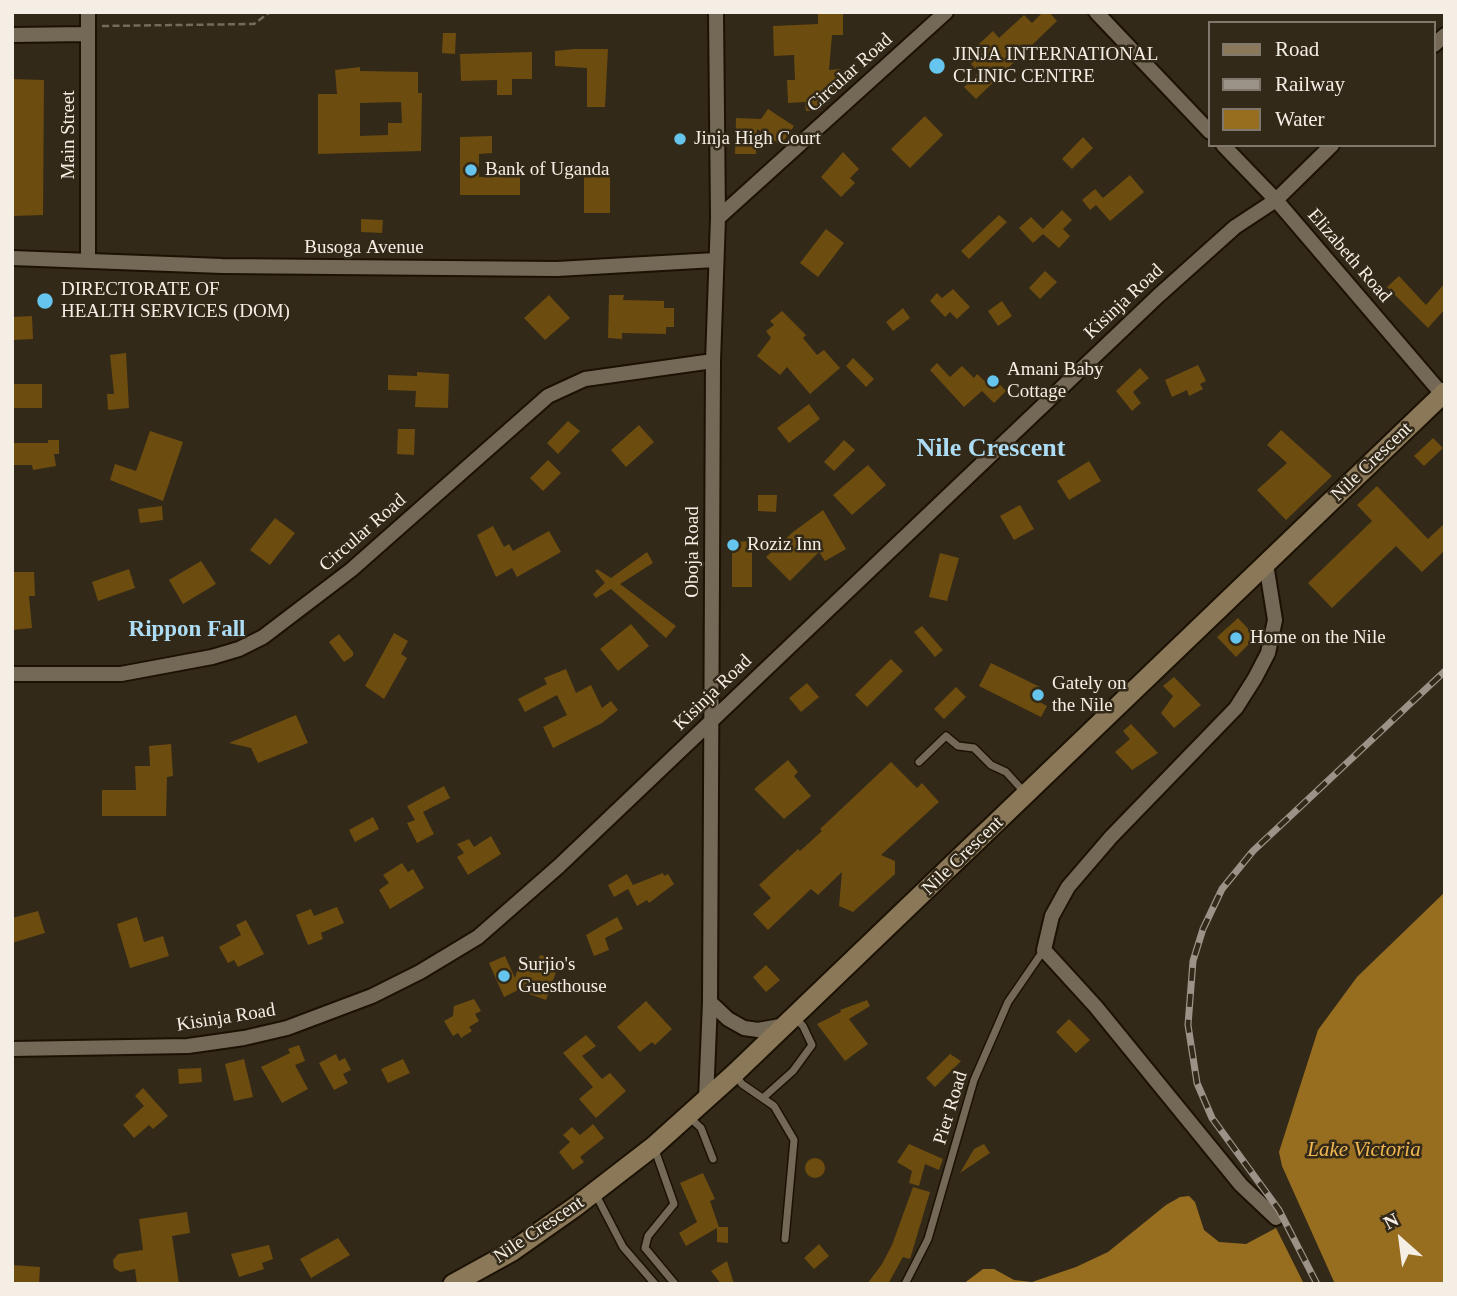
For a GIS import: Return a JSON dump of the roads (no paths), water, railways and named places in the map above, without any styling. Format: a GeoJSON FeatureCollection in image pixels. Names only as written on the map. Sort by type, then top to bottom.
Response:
{"type":"FeatureCollection","features":[{"type":"Feature","properties":{"kind":"street","name":"Oboja Road"},"geometry":{"type":"LineString","coordinates":[[706,1099],[710,1002],[713,361],[718,218],[716,12]]}},
{"type":"Feature","properties":{"kind":"street","name":"Circular Road"},"geometry":{"type":"LineString","coordinates":[[718,218],[946,12]]}},
{"type":"Feature","properties":{"kind":"street"},"geometry":{"type":"LineString","coordinates":[[1096,12],[1208,130]]}},
{"type":"Feature","properties":{"kind":"street"},"geometry":{"type":"LineString","coordinates":[[12,35],[88,24]]}},
{"type":"Feature","properties":{"kind":"street","name":"Main Street"},"geometry":{"type":"LineString","coordinates":[[88,24],[88,259]]}},
{"type":"Feature","properties":{"kind":"street","name":"Elizabeth Road"},"geometry":{"type":"LineString","coordinates":[[1225,147],[1276,200],[1443,393]]}},
{"type":"Feature","properties":{"kind":"street","name":"Kisinja Road"},"geometry":{"type":"LineString","coordinates":[[12,1049],[188,1046],[244,1038],[287,1027],[372,996],[420,972],[478,937],[559,866],[1158,296],[1235,227],[1276,200],[1330,147]]}},
{"type":"Feature","properties":{"kind":"street","name":"Busoga Avenue"},"geometry":{"type":"LineString","coordinates":[[12,258],[222,266],[557,269],[715,260]]}},
{"type":"Feature","properties":{"kind":"street","name":"Circular Road"},"geometry":{"type":"LineString","coordinates":[[12,674],[121,674],[212,657],[239,649],[263,637],[351,570],[548,396],[586,379],[713,361]]}},
{"type":"Feature","properties":{"kind":"street","name":"Nile Crescent"},"geometry":{"type":"LineString","coordinates":[[453,1284],[511,1252],[595,1192],[654,1146],[734,1074],[1443,393]]}},
{"type":"Feature","properties":{"kind":"street"},"geometry":{"type":"LineString","coordinates":[[1266,564],[1275,620],[1268,653],[1255,678],[1236,708],[1111,837],[1068,887],[1052,916],[1044,950],[1104,1017],[1241,1185],[1276,1218]]}},
{"type":"Feature","properties":{"kind":"street"},"geometry":{"type":"LineString","coordinates":[[710,1002],[728,1019],[744,1028],[758,1030],[792,1021]]}},
{"type":"Feature","properties":{"kind":"lane"},"geometry":{"type":"LineString","coordinates":[[919,762],[946,736],[958,746],[974,748],[991,765],[1006,772],[1027,794]]}},
{"type":"Feature","properties":{"kind":"lane","name":"Pier Road"},"geometry":{"type":"LineString","coordinates":[[905,1284],[928,1239],[974,1080],[1008,1002],[1044,950]]}},
{"type":"Feature","properties":{"kind":"lane"},"geometry":{"type":"LineString","coordinates":[[764,1097],[793,1071],[812,1045],[803,1027],[792,1021]]}},
{"type":"Feature","properties":{"kind":"lane"},"geometry":{"type":"LineString","coordinates":[[734,1074],[742,1084],[764,1097],[780,1115],[794,1140],[785,1239]]}},
{"type":"Feature","properties":{"kind":"lane"},"geometry":{"type":"LineString","coordinates":[[688,1115],[701,1128],[713,1158]]}},
{"type":"Feature","properties":{"kind":"lane"},"geometry":{"type":"LineString","coordinates":[[654,1146],[674,1204],[648,1236],[645,1248],[675,1284]]}},
{"type":"Feature","properties":{"kind":"lane"},"geometry":{"type":"LineString","coordinates":[[595,1192],[623,1247],[655,1284]]}},
{"type":"Feature","properties":{"kind":"water","name":"Lake Victoria"},"geometry":{"type":"Polygon","coordinates":[[[1445,892],[1445,1284],[1335,1284],[1282,1166],[1279,1152],[1318,1030],[1357,977],[1445,892]]]}},
{"type":"Feature","properties":{"kind":"water"},"geometry":{"type":"Polygon","coordinates":[[[1189,1196],[1195,1202],[1204,1230],[1219,1242],[1246,1244],[1276,1228],[1304,1284],[963,1284],[983,1269],[994,1269],[1014,1280],[1032,1282],[1076,1267],[1108,1252],[1166,1205],[1180,1197],[1189,1196]]]}},
{"type":"Feature","properties":{"kind":"railway"},"geometry":{"type":"LineString","coordinates":[[1317,1284],[1279,1210],[1212,1118],[1197,1083],[1188,1025],[1193,961],[1203,929],[1222,889],[1253,851],[1445,671]]}},
{"type":"Feature","properties":{"kind":"place","name":"JINJA INTERNATIONAL CLINIC CENTRE"},"geometry":{"type":"Point","coordinates":[937,66]}},
{"type":"Feature","properties":{"kind":"place","name":"Jinja High Court"},"geometry":{"type":"Point","coordinates":[680,139]}},
{"type":"Feature","properties":{"kind":"place","name":"Bank of Uganda"},"geometry":{"type":"Point","coordinates":[471,170]}},
{"type":"Feature","properties":{"kind":"place","name":"DIRECTORATE OF HEALTH SERVICES (DOM)"},"geometry":{"type":"Point","coordinates":[45,301]}},
{"type":"Feature","properties":{"kind":"place","name":"Amani Baby Cottage"},"geometry":{"type":"Point","coordinates":[993,381]}},
{"type":"Feature","properties":{"kind":"place","name":"Roziz Inn"},"geometry":{"type":"Point","coordinates":[733,545]}},
{"type":"Feature","properties":{"kind":"place","name":"Home on the Nile"},"geometry":{"type":"Point","coordinates":[1236,638]}},
{"type":"Feature","properties":{"kind":"place","name":"Gately on the Nile"},"geometry":{"type":"Point","coordinates":[1038,695]}},
{"type":"Feature","properties":{"kind":"place","name":"Surjio's Guesthouse"},"geometry":{"type":"Point","coordinates":[504,976]}},
{"type":"Feature","properties":{"kind":"district","name":"Nile Crescent"},"geometry":{"type":"Point","coordinates":[991,449]}},
{"type":"Feature","properties":{"kind":"district","name":"Rippon Fall"},"geometry":{"type":"Point","coordinates":[187,630]}}]}
